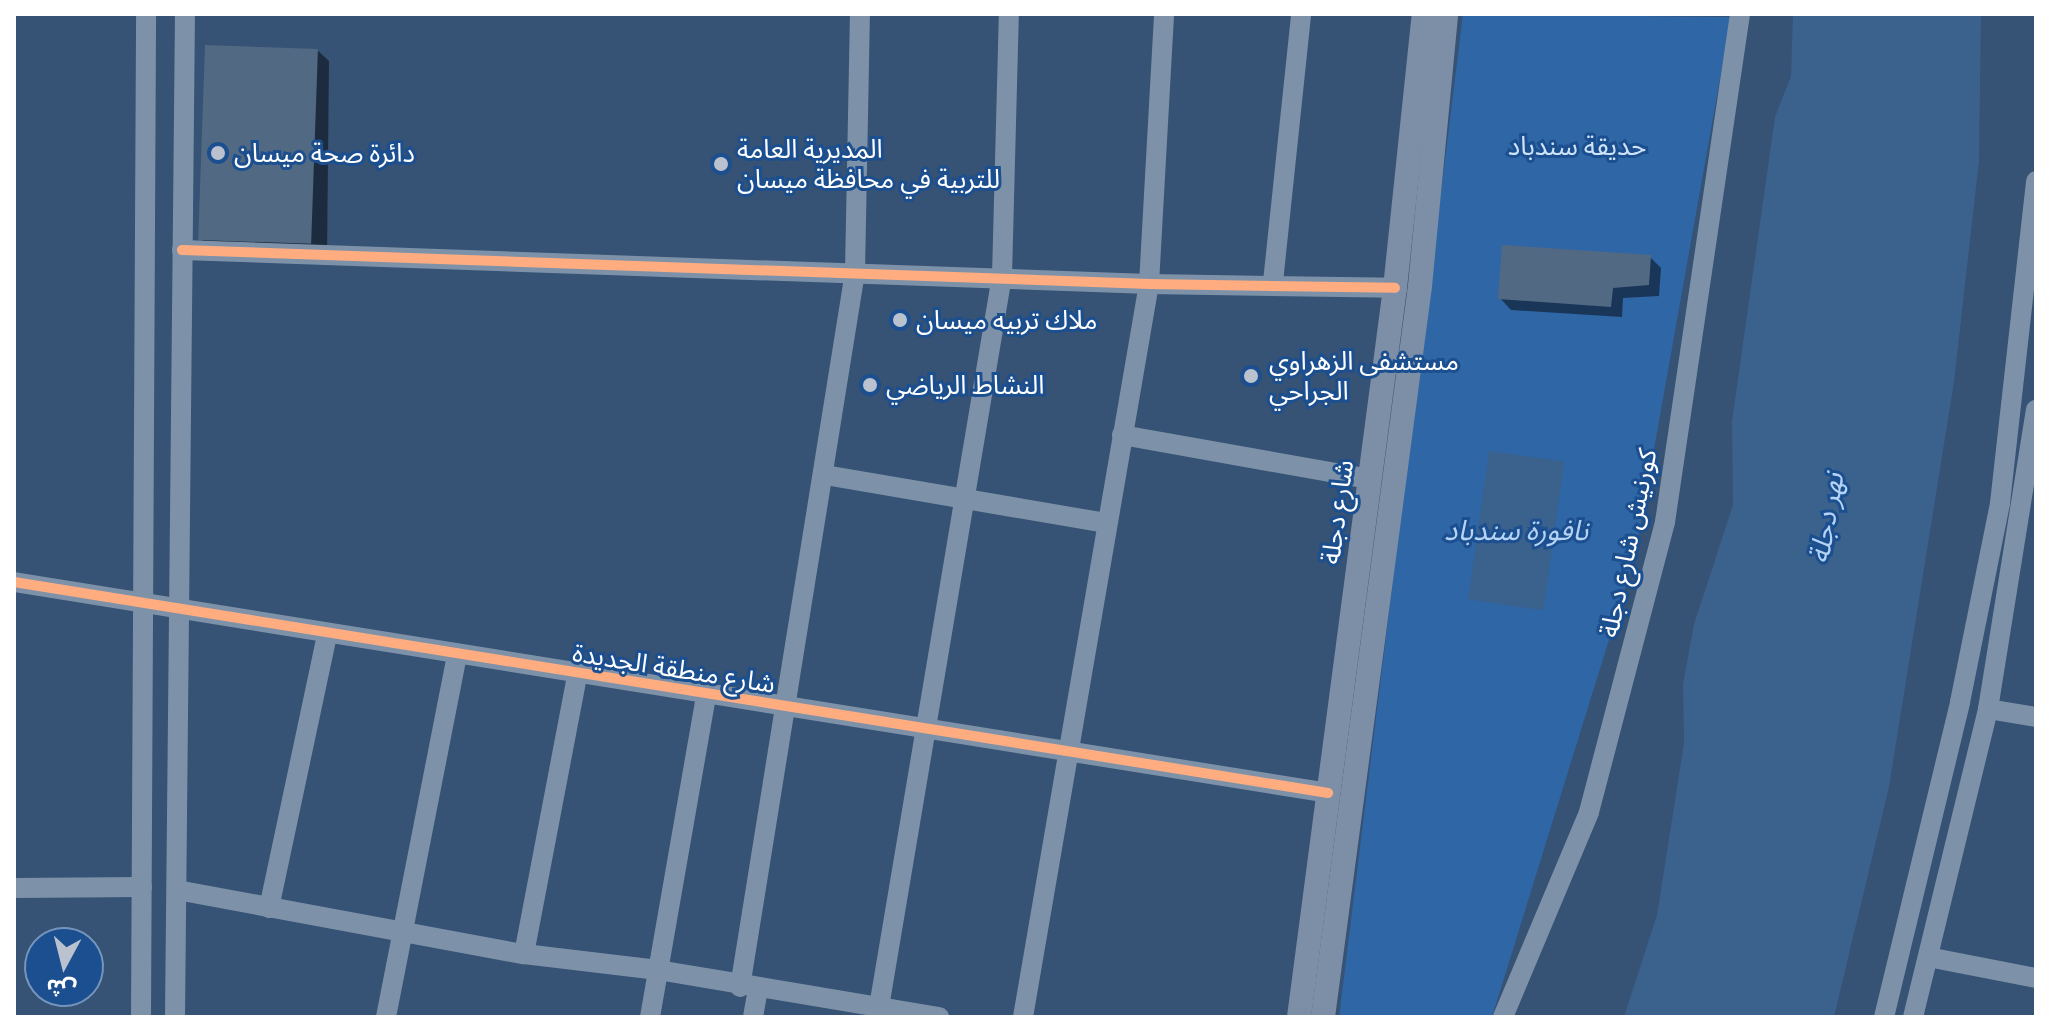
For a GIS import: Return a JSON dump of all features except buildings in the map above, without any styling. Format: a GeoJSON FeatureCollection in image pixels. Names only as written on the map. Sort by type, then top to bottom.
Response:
{"type":"FeatureCollection","features":[{"type":"Feature","properties":{"kind":"main road","name":"شارع دجلة"},"geometry":{"type":"LineString","coordinates":[[1299,1017],[1395,288],[1424,14]]}},
{"type":"Feature","properties":{"kind":"main road","name":"شارع دجلة"},"geometry":{"type":"LineString","coordinates":[[1323,1017],[1420,286],[1446,14]]}},
{"type":"Feature","properties":{"kind":"main road"},"geometry":{"type":"LineString","coordinates":[[1395,288],[1420,286]]}},
{"type":"Feature","properties":{"kind":"street"},"geometry":{"type":"LineString","coordinates":[[753,1017],[749,988],[855,272],[860,14]]}},
{"type":"Feature","properties":{"kind":"street"},"geometry":{"type":"LineString","coordinates":[[879,1007],[923,730],[1002,276],[1009,14]]}},
{"type":"Feature","properties":{"kind":"street"},"geometry":{"type":"LineString","coordinates":[[1023,1017],[1149,284],[1164,14]]}},
{"type":"Feature","properties":{"kind":"street"},"geometry":{"type":"LineString","coordinates":[[1273,282],[1301,14]]}},
{"type":"Feature","properties":{"kind":"street","name":"كورنيش شارع دجلة"},"geometry":{"type":"LineString","coordinates":[[1503,1017],[1589,812],[1665,522],[1740,14]]}},
{"type":"Feature","properties":{"kind":"street"},"geometry":{"type":"LineString","coordinates":[[141,1017],[146,604],[146,15],[184,15],[175,1017]]}},
{"type":"Feature","properties":{"kind":"street"},"geometry":{"type":"LineString","coordinates":[[1884,1017],[1960,702],[2000,503],[2036,181]]}},
{"type":"Feature","properties":{"kind":"street"},"geometry":{"type":"LineString","coordinates":[[182,250],[1002,276],[1149,284],[1273,282],[1395,288]]}},
{"type":"Feature","properties":{"kind":"street"},"geometry":{"type":"LineString","coordinates":[[1913,1017],[2028,531],[2036,410]]}},
{"type":"Feature","properties":{"kind":"street"},"geometry":{"type":"LineString","coordinates":[[1122,435],[1370,479]]}},
{"type":"Feature","properties":{"kind":"street"},"geometry":{"type":"LineString","coordinates":[[825,475],[1107,523]]}},
{"type":"Feature","properties":{"kind":"street","name":"شارع منطقة الجديدة"},"geometry":{"type":"LineString","coordinates":[[14,582],[181,607],[706,696],[1328,793]]}},
{"type":"Feature","properties":{"kind":"street"},"geometry":{"type":"LineString","coordinates":[[269,908],[327,634]]}},
{"type":"Feature","properties":{"kind":"street"},"geometry":{"type":"LineString","coordinates":[[386,1017],[457,655]]}},
{"type":"Feature","properties":{"kind":"street"},"geometry":{"type":"LineString","coordinates":[[524,954],[577,675]]}},
{"type":"Feature","properties":{"kind":"street"},"geometry":{"type":"LineString","coordinates":[[650,1017],[706,696]]}},
{"type":"Feature","properties":{"kind":"street"},"geometry":{"type":"LineString","coordinates":[[1988,709],[2036,717]]}},
{"type":"Feature","properties":{"kind":"street"},"geometry":{"type":"LineString","coordinates":[[14,888],[142,887]]}},
{"type":"Feature","properties":{"kind":"street"},"geometry":{"type":"LineString","coordinates":[[177,890],[524,954],[658,970],[749,988],[939,1017]]}},
{"type":"Feature","properties":{"kind":"street"},"geometry":{"type":"LineString","coordinates":[[1928,957],[2036,978]]}},
{"type":"Feature","properties":{"kind":"green space","name":"حديقة سندباد"},"geometry":{"type":"Polygon","coordinates":[[[1463,14],[1731,17],[1635,556],[1492,1017],[1339,1017],[1463,14]]]}},
{"type":"Feature","properties":{"kind":"water","name":"نهر دجلة"},"geometry":{"type":"Polygon","coordinates":[[[1793,14],[1981,14],[1979,161],[1954,382],[1889,787],[1834,1017],[1624,1017],[1657,915],[1684,743],[1683,684],[1694,624],[1733,505],[1732,421],[1775,117],[1791,76],[1793,14]]]}},
{"type":"Feature","properties":{"kind":"water","name":"نافورة سندباد"},"geometry":{"type":"Polygon","coordinates":[[[1489,451],[1564,462],[1543,610],[1468,600],[1489,451]]]}},
{"type":"Feature","properties":{"kind":"cycle path"},"geometry":{"type":"LineString","coordinates":[[182,250],[1149,284],[1395,288]]}},
{"type":"Feature","properties":{"kind":"cycle path"},"geometry":{"type":"LineString","coordinates":[[14,582],[1328,793]]}},
{"type":"Feature","properties":{"kind":"place","name":"دائرة صحة ميسان"},"geometry":{"type":"Point","coordinates":[218,153]}},
{"type":"Feature","properties":{"kind":"place","name":"المديرية العامة للتربية في محافظة ميسان"},"geometry":{"type":"Point","coordinates":[721,164]}},
{"type":"Feature","properties":{"kind":"place","name":"ملاك تربيه ميسان"},"geometry":{"type":"Point","coordinates":[900,320]}},
{"type":"Feature","properties":{"kind":"place","name":"مستشفى الزهراوي الجراحي"},"geometry":{"type":"Point","coordinates":[1251,376]}},
{"type":"Feature","properties":{"kind":"place","name":"النشاط الرياضي"},"geometry":{"type":"Point","coordinates":[870,385]}}]}
